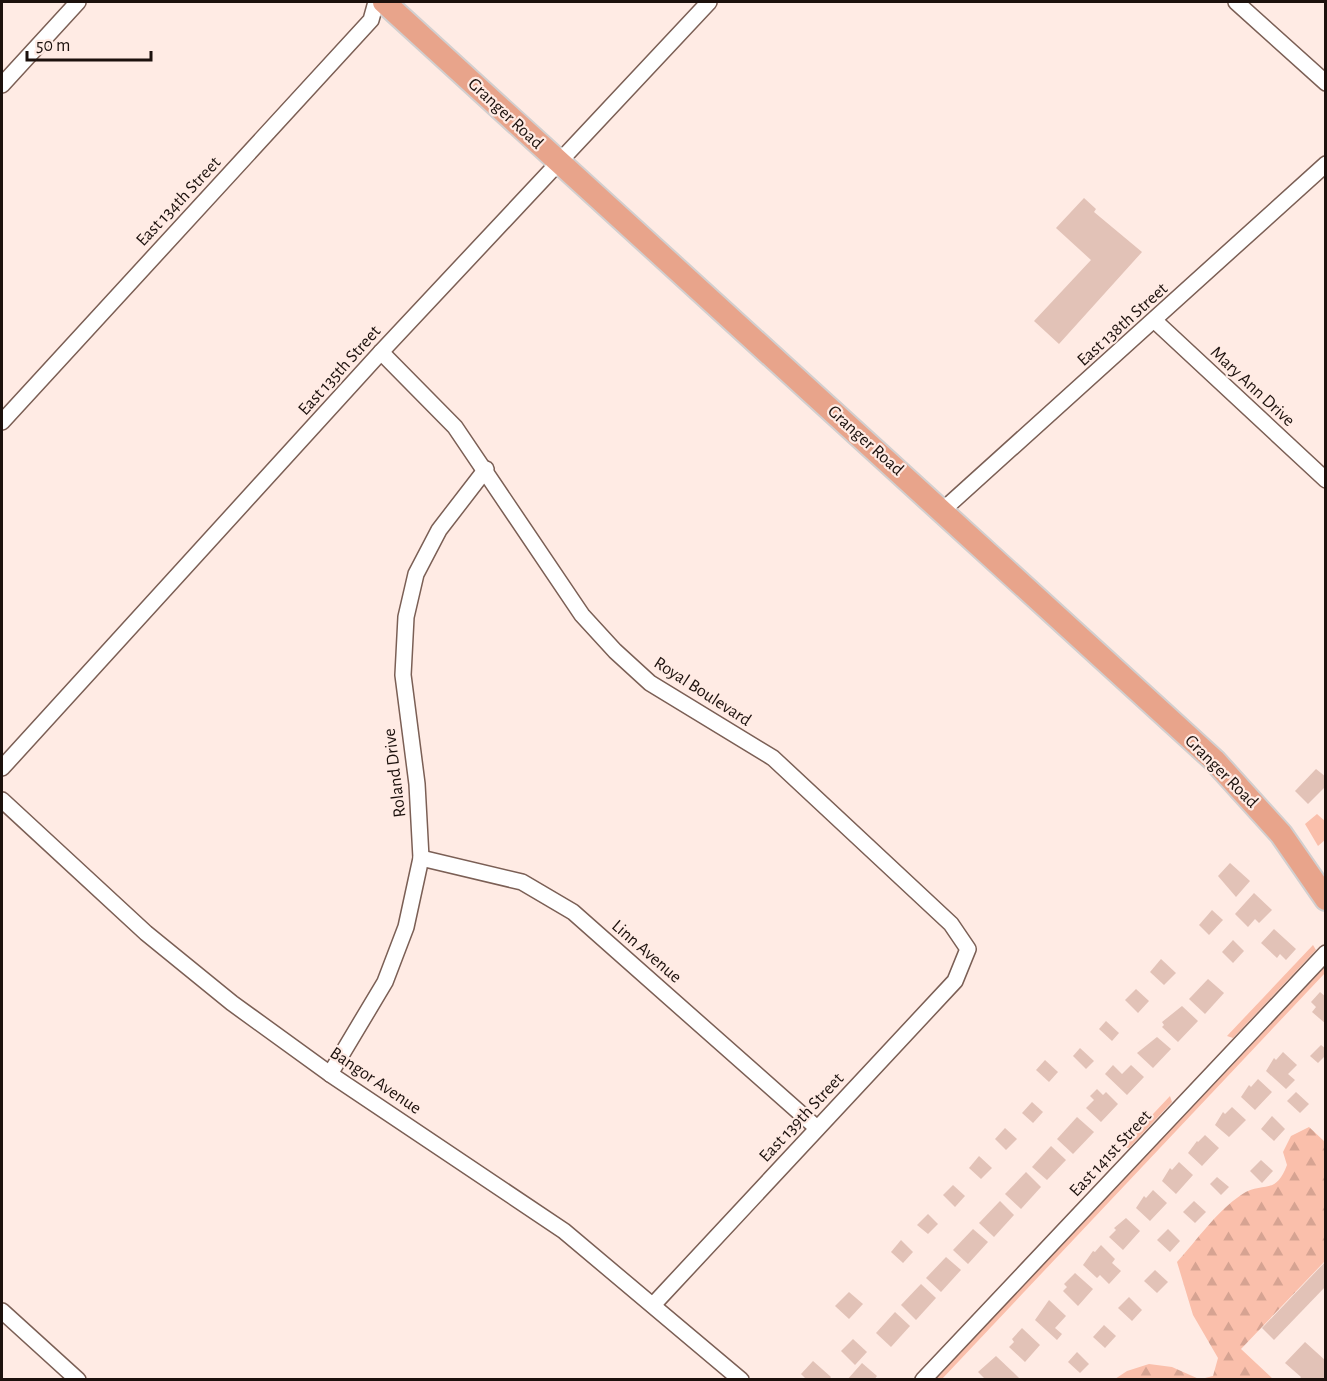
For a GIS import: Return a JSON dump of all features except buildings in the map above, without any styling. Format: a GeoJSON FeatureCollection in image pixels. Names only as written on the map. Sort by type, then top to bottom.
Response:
{"type":"FeatureCollection","features":[{"type":"Feature","properties":{"kind":"main road","name":"Granger Road"},"geometry":{"type":"LineString","coordinates":[[384,2],[943,510],[1228,775],[1281,834],[1326,899]]}},
{"type":"Feature","properties":{"kind":"street"},"geometry":{"type":"LineString","coordinates":[[2,86],[78,2]]}},
{"type":"Feature","properties":{"kind":"street","name":"East 134th Street"},"geometry":{"type":"LineString","coordinates":[[2,422],[371,20],[376,2]]}},
{"type":"Feature","properties":{"kind":"street","name":"East 135th Street"},"geometry":{"type":"LineString","coordinates":[[2,768],[381,352],[709,2]]}},
{"type":"Feature","properties":{"kind":"street"},"geometry":{"type":"LineString","coordinates":[[1236,2],[1326,83]]}},
{"type":"Feature","properties":{"kind":"street","name":"East 138th Street"},"geometry":{"type":"LineString","coordinates":[[943,510],[1155,321],[1326,164]]}},
{"type":"Feature","properties":{"kind":"street","name":"Mary Ann Drive"},"geometry":{"type":"LineString","coordinates":[[1155,321],[1326,480]]}},
{"type":"Feature","properties":{"kind":"street","name":"Royal Boulevard"},"geometry":{"type":"LineString","coordinates":[[381,352],[455,427],[486,469],[582,615],[615,651],[650,683],[773,758],[951,924],[968,949]]}},
{"type":"Feature","properties":{"kind":"street","name":"Roland Drive"},"geometry":{"type":"LineString","coordinates":[[330,1074],[385,982],[406,927],[421,858],[417,784],[403,675],[406,617],[416,574],[439,530],[486,469]]}},
{"type":"Feature","properties":{"kind":"street","name":"Bangor Avenue"},"geometry":{"type":"LineString","coordinates":[[2,800],[146,933],[232,1003],[330,1074],[564,1231],[741,1379]]}},
{"type":"Feature","properties":{"kind":"street","name":"Linn Avenue"},"geometry":{"type":"LineString","coordinates":[[421,858],[522,882],[573,912],[817,1128]]}},
{"type":"Feature","properties":{"kind":"street","name":"East 139th Street"},"geometry":{"type":"LineString","coordinates":[[653,1305],[955,981],[968,949]]}},
{"type":"Feature","properties":{"kind":"street","name":"East 141st Street"},"geometry":{"type":"LineString","coordinates":[[923,1380],[1326,953]]}},
{"type":"Feature","properties":{"kind":"street"},"geometry":{"type":"LineString","coordinates":[[2,1311],[78,1380]]}},
{"type":"Feature","properties":{"kind":"green space"},"geometry":{"type":"Polygon","coordinates":[[[1317,814],[1326,822],[1325,840],[1318,846],[1305,824],[1317,814]]]}},
{"type":"Feature","properties":{"kind":"green space"},"geometry":{"type":"Polygon","coordinates":[[[1313,945],[1316,950],[1233,1038],[1227,1036],[1313,945]]]}},
{"type":"Feature","properties":{"kind":"green space"},"geometry":{"type":"Polygon","coordinates":[[[1325,967],[1325,973],[942,1379],[935,1379],[1325,967]]]}},
{"type":"Feature","properties":{"kind":"green space"},"geometry":{"type":"Polygon","coordinates":[[[1170,1096],[1172,1102],[1129,1148],[1122,1147],[1170,1096]]]}},
{"type":"Feature","properties":{"kind":"green space"},"geometry":{"type":"Polygon","coordinates":[[[1309,1127],[1325,1142],[1325,1261],[1241,1349],[1273,1379],[1201,1379],[1213,1376],[1218,1358],[1193,1315],[1177,1262],[1232,1202],[1249,1191],[1273,1185],[1278,1181],[1287,1165],[1283,1152],[1291,1136],[1309,1127]]]}},
{"type":"Feature","properties":{"kind":"green space"},"geometry":{"type":"Polygon","coordinates":[[[1149,1364],[1172,1367],[1199,1379],[1115,1379],[1127,1371],[1149,1364]]]}}]}
